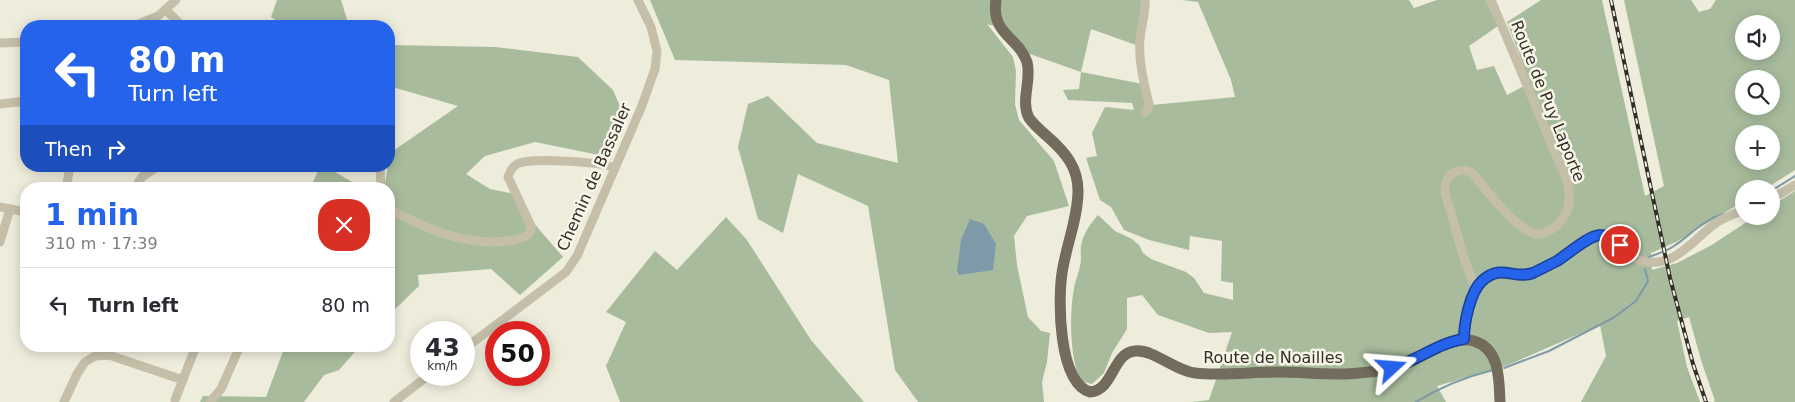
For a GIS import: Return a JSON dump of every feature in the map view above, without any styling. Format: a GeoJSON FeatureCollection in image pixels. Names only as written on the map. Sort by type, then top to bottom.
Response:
{"type":"FeatureCollection","features":[{"type":"Feature","properties":{"kind":"main road","name":"Route de Noailles"},"geometry":{"type":"LineString","coordinates":[[996,0],[997,22],[1004,34],[1024,55],[1027,63],[1026,104],[1028,116],[1033,124],[1067,156],[1075,170],[1078,182],[1078,198],[1062,270],[1060,303],[1068,363],[1074,380],[1081,388],[1090,392],[1101,388],[1122,358],[1128,352],[1135,351],[1145,352],[1178,368],[1194,373],[1279,372],[1346,374],[1379,371],[1400,366],[1449,343],[1464,339]]}},
{"type":"Feature","properties":{"kind":"main road"},"geometry":{"type":"LineString","coordinates":[[1464,339],[1484,346],[1492,355],[1498,373],[1500,402]]}},
{"type":"Feature","properties":{"kind":"street"},"geometry":{"type":"LineString","coordinates":[[148,20],[158,16],[176,0]]}},
{"type":"Feature","properties":{"kind":"street","name":"Chemin de Bassaler"},"geometry":{"type":"LineString","coordinates":[[475,341],[566,272],[577,256],[641,108],[654,69],[656,51],[651,27],[638,0]]}},
{"type":"Feature","properties":{"kind":"street"},"geometry":{"type":"LineString","coordinates":[[1145,0],[1140,40],[1141,68],[1149,104],[1145,112]]}},
{"type":"Feature","properties":{"kind":"street","name":"Route de Puy Laporte"},"geometry":{"type":"LineString","coordinates":[[1476,287],[1456,232],[1445,190],[1450,174],[1459,170],[1466,170],[1472,173],[1519,226],[1537,234],[1549,231],[1564,218],[1570,196],[1568,183],[1491,0]]}},
{"type":"Feature","properties":{"kind":"street"},"geometry":{"type":"LineString","coordinates":[[166,10],[176,20]]}},
{"type":"Feature","properties":{"kind":"street"},"geometry":{"type":"LineString","coordinates":[[0,43],[20,42]]}},
{"type":"Feature","properties":{"kind":"street"},"geometry":{"type":"LineString","coordinates":[[0,104],[20,102]]}},
{"type":"Feature","properties":{"kind":"street"},"geometry":{"type":"LineString","coordinates":[[395,211],[430,230],[461,239],[476,241],[509,240],[527,237],[531,232],[531,226],[508,176],[511,169],[518,163],[529,161],[594,162],[615,168]]}},
{"type":"Feature","properties":{"kind":"street"},"geometry":{"type":"LineString","coordinates":[[139,182],[149,172]]}},
{"type":"Feature","properties":{"kind":"street"},"geometry":{"type":"LineString","coordinates":[[1780,194],[1795,185]]}},
{"type":"Feature","properties":{"kind":"street"},"geometry":{"type":"LineString","coordinates":[[0,207],[20,211]]}},
{"type":"Feature","properties":{"kind":"street"},"geometry":{"type":"LineString","coordinates":[[0,242],[10,209]]}},
{"type":"Feature","properties":{"kind":"street"},"geometry":{"type":"LineString","coordinates":[[1464,339],[1476,287],[1484,279],[1494,274],[1504,272],[1530,274],[1557,261],[1597,235],[1612,239],[1640,260],[1654,263],[1670,260],[1678,256],[1717,222],[1735,214]]}},
{"type":"Feature","properties":{"kind":"street"},"geometry":{"type":"LineString","coordinates":[[176,400],[194,352]]}},
{"type":"Feature","properties":{"kind":"street"},"geometry":{"type":"LineString","coordinates":[[210,402],[221,389],[237,352]]}},
{"type":"Feature","properties":{"kind":"street"},"geometry":{"type":"LineString","coordinates":[[64,402],[77,374],[85,362],[96,356],[109,355],[183,380]]}},
{"type":"Feature","properties":{"kind":"street"},"geometry":{"type":"LineString","coordinates":[[394,402],[415,386]]}},
{"type":"Feature","properties":{"kind":"green space"},"geometry":{"type":"Polygon","coordinates":[[[277,0],[341,0],[347,20],[275,20],[271,17],[277,0]]]}},
{"type":"Feature","properties":{"kind":"green space"},"geometry":{"type":"Polygon","coordinates":[[[650,0],[1143,0],[1136,45],[1091,29],[1081,72],[1030,54],[1005,29],[987,24],[1013,57],[1016,71],[1015,104],[1019,120],[1054,161],[1069,206],[1027,216],[1014,236],[1017,265],[1028,317],[1041,331],[1050,333],[1047,362],[1042,382],[1044,402],[918,402],[895,370],[868,206],[798,174],[783,233],[758,219],[738,147],[748,104],[768,96],[817,143],[898,163],[889,80],[846,65],[675,60],[650,0]]]}},
{"type":"Feature","properties":{"kind":"green space"},"geometry":{"type":"Polygon","coordinates":[[[1182,0],[1409,0],[1414,8],[1437,0],[1486,0],[1498,26],[1469,46],[1477,70],[1494,66],[1507,95],[1530,83],[1507,22],[1541,0],[1602,0],[1645,196],[1664,186],[1624,0],[1691,0],[1699,12],[1710,9],[1716,0],[1795,0],[1795,170],[1779,180],[1735,180],[1735,206],[1676,242],[1651,253],[1652,270],[1677,263],[1710,246],[1742,225],[1780,225],[1780,200],[1795,191],[1795,402],[1713,402],[1715,401],[1689,317],[1677,321],[1687,367],[1700,402],[1581,402],[1606,356],[1600,325],[1508,365],[1437,386],[1446,402],[1191,402],[1209,400],[1232,332],[1209,333],[1158,315],[1142,295],[1127,298],[1127,329],[1112,353],[1104,373],[1092,384],[1080,381],[1072,348],[1072,299],[1081,263],[1083,237],[1098,215],[1115,231],[1132,239],[1139,245],[1143,253],[1151,259],[1186,272],[1194,278],[1204,293],[1233,300],[1233,283],[1221,281],[1222,241],[1190,236],[1189,250],[1149,240],[1124,230],[1111,207],[1100,200],[1086,158],[1097,156],[1092,133],[1105,107],[1134,110],[1132,103],[1068,100],[1063,90],[1079,89],[1081,72],[1148,85],[1152,105],[1235,97],[1231,80],[1198,2],[1182,0]]]}},
{"type":"Feature","properties":{"kind":"green space"},"geometry":{"type":"Polygon","coordinates":[[[395,45],[495,47],[578,57],[613,90],[626,120],[599,155],[535,142],[485,156],[466,174],[490,189],[520,195],[526,214],[563,257],[520,295],[491,269],[418,275],[419,286],[395,309],[395,182],[385,182],[387,172],[395,172],[395,150],[458,106],[395,88],[395,45]]]}},
{"type":"Feature","properties":{"kind":"green space"},"geometry":{"type":"Polygon","coordinates":[[[317,172],[335,172],[352,182],[313,182],[317,172]]]}},
{"type":"Feature","properties":{"kind":"green space"},"geometry":{"type":"Polygon","coordinates":[[[726,217],[747,240],[811,340],[864,402],[620,402],[606,366],[626,322],[606,312],[655,251],[677,270],[726,217]]]}},
{"type":"Feature","properties":{"kind":"green space"},"geometry":{"type":"Polygon","coordinates":[[[283,352],[355,352],[339,370],[324,375],[304,402],[200,402],[203,396],[266,397],[283,352]]]}},
{"type":"Feature","properties":{"kind":"water"},"geometry":{"type":"Polygon","coordinates":[[[970,219],[984,224],[996,244],[993,270],[959,275],[957,271],[961,240],[970,219]]]}},
{"type":"Feature","properties":{"kind":"waterway"},"geometry":{"type":"LineString","coordinates":[[1780,185],[1795,176]]}},
{"type":"Feature","properties":{"kind":"waterway"},"geometry":{"type":"LineString","coordinates":[[1649,257],[1671,248],[1703,224],[1723,214]]}},
{"type":"Feature","properties":{"kind":"waterway"},"geometry":{"type":"LineString","coordinates":[[1504,368],[1549,351],[1613,318],[1636,301],[1648,281],[1645,269]]}},
{"type":"Feature","properties":{"kind":"waterway"},"geometry":{"type":"LineString","coordinates":[[1416,402],[1453,383],[1493,370]]}},
{"type":"Feature","properties":{"kind":"railway"},"geometry":{"type":"LineString","coordinates":[[1611,0],[1670,278],[1693,364],[1706,402]]}},
{"type":"Feature","properties":{"kind":"route"},"geometry":{"type":"LineString","coordinates":[[1392,368],[1411,362],[1456,340],[1464,339],[1472,298],[1476,287],[1484,279],[1504,272],[1530,274],[1557,261],[1597,235],[1608,237],[1620,245]]}}]}
